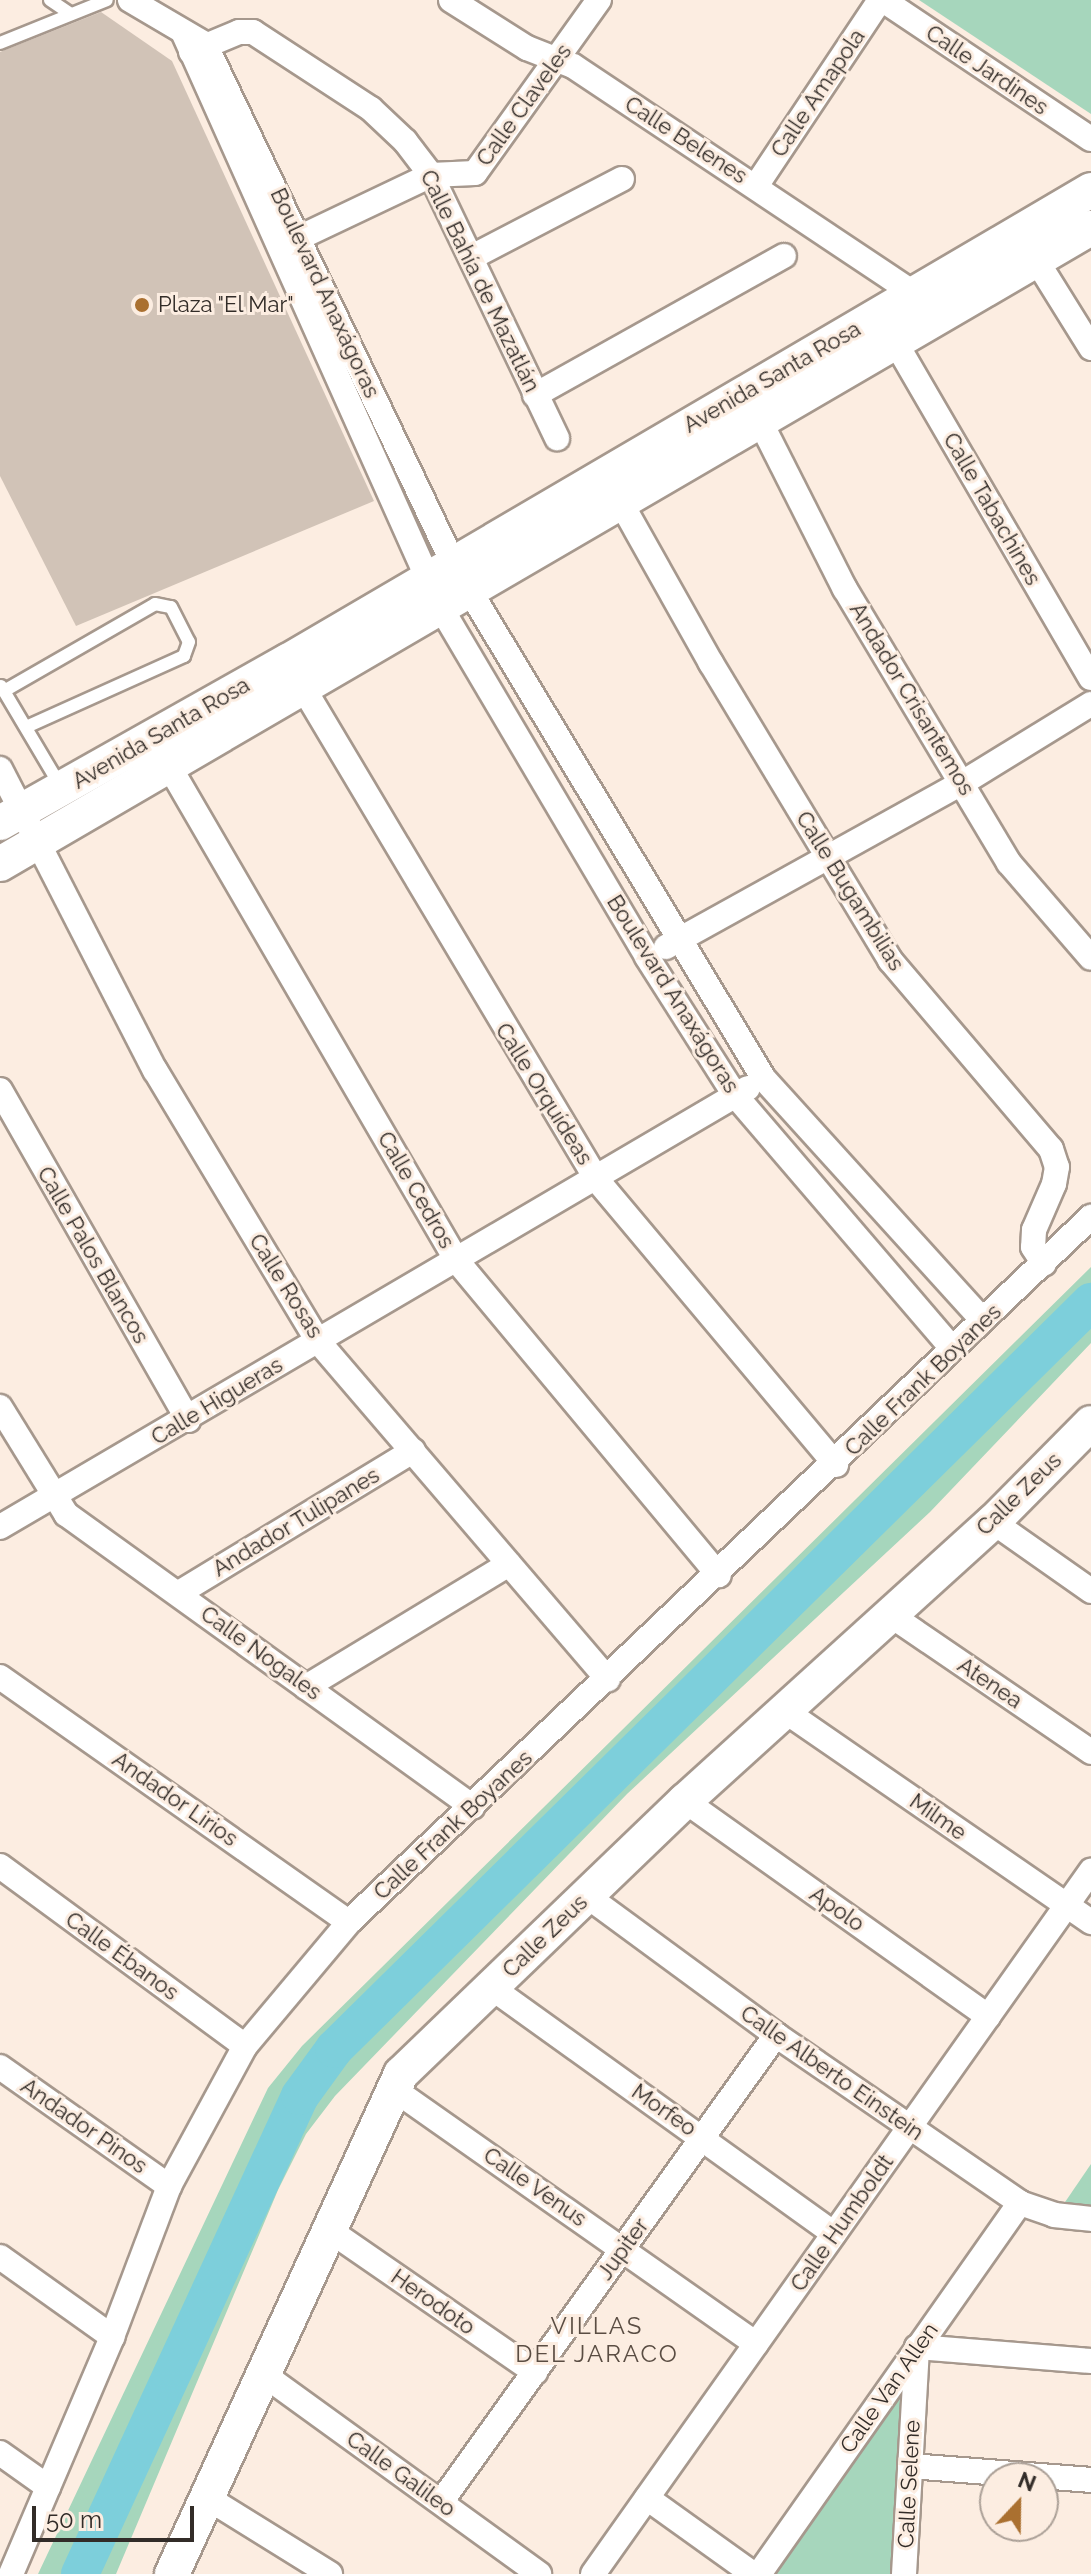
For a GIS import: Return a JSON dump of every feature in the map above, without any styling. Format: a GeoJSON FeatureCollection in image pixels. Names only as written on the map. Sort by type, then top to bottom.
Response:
{"type":"FeatureCollection","features":[{"type":"Feature","properties":{"kind":"main road","name":"Avenida Santa Rosa"},"geometry":{"type":"LineString","coordinates":[[0,864],[37,843],[70,804],[448,585],[915,294],[1091,190]]}},
{"type":"Feature","properties":{"kind":"main road","name":"Avenida Santa Rosa"},"geometry":{"type":"LineString","coordinates":[[448,585],[620,501],[1091,228]]}},
{"type":"Feature","properties":{"kind":"main road","name":"Avenida Santa Rosa"},"geometry":{"type":"LineString","coordinates":[[70,804],[169,766],[295,675]]}},
{"type":"Feature","properties":{"kind":"main road"},"geometry":{"type":"LineString","coordinates":[[12,816],[70,804]]}},
{"type":"Feature","properties":{"kind":"main road","name":"Calle Zeus"},"geometry":{"type":"LineString","coordinates":[[172,2574],[332,2232],[392,2088],[421,2053],[685,1801],[993,1522],[1091,1423]]}},
{"type":"Feature","properties":{"kind":"street","name":"Calle Belenes"},"geometry":{"type":"LineString","coordinates":[[451,0],[556,62],[573,66],[915,294]]}},
{"type":"Feature","properties":{"kind":"street","name":"Calle Claveles"},"geometry":{"type":"LineString","coordinates":[[289,243],[431,175],[475,173],[599,0]]}},
{"type":"Feature","properties":{"kind":"street","name":"Calle Jardines"},"geometry":{"type":"LineString","coordinates":[[881,0],[1091,139]]}},
{"type":"Feature","properties":{"kind":"street","name":"Calle Amapola"},"geometry":{"type":"LineString","coordinates":[[756,186],[881,0]]}},
{"type":"Feature","properties":{"kind":"street"},"geometry":{"type":"LineString","coordinates":[[141,2],[193,44]]}},
{"type":"Feature","properties":{"kind":"street","name":"Calle Bahía de Mazatlán"},"geometry":{"type":"LineString","coordinates":[[193,44],[239,32],[266,39],[371,109],[431,175],[557,438]]}},
{"type":"Feature","properties":{"kind":"street","name":"Boulevard Anaxágoras"},"geometry":{"type":"LineString","coordinates":[[193,44],[448,585],[647,957],[735,1095],[951,1347]]}},
{"type":"Feature","properties":{"kind":"street"},"geometry":{"type":"LineString","coordinates":[[472,257],[622,179]]}},
{"type":"Feature","properties":{"kind":"street"},"geometry":{"type":"LineString","coordinates":[[535,395],[784,256]]}},
{"type":"Feature","properties":{"kind":"street"},"geometry":{"type":"LineString","coordinates":[[1035,258],[1091,348]]}},
{"type":"Feature","properties":{"kind":"street","name":"Calle Tabachines"},"geometry":{"type":"LineString","coordinates":[[894,340],[1091,678]]}},
{"type":"Feature","properties":{"kind":"street","name":"Andador Crisantemos"},"geometry":{"type":"LineString","coordinates":[[760,421],[845,589],[964,782],[1009,863],[1091,958]]}},
{"type":"Feature","properties":{"kind":"street","name":"Calle Bugambilias"},"geometry":{"type":"LineString","coordinates":[[620,501],[890,960],[1051,1149],[1057,1167],[1054,1184],[1034,1230],[1033,1247],[1044,1264]]}},
{"type":"Feature","properties":{"kind":"street","name":"Boulevard Anaxágoras"},"geometry":{"type":"LineString","coordinates":[[448,585],[678,940],[764,1079],[982,1319]]}},
{"type":"Feature","properties":{"kind":"street","name":"Calle Orquídeas"},"geometry":{"type":"LineString","coordinates":[[295,675],[597,1180],[836,1465]]}},
{"type":"Feature","properties":{"kind":"street"},"geometry":{"type":"LineString","coordinates":[[647,957],[964,782],[1091,704]]}},
{"type":"Feature","properties":{"kind":"street","name":"Calle Cedros"},"geometry":{"type":"LineString","coordinates":[[169,766],[457,1261],[719,1575]]}},
{"type":"Feature","properties":{"kind":"street"},"geometry":{"type":"LineString","coordinates":[[0,769],[12,816],[37,843]]}},
{"type":"Feature","properties":{"kind":"street","name":"Calle Rosas"},"geometry":{"type":"LineString","coordinates":[[37,843],[155,1070],[317,1340],[608,1679]]}},
{"type":"Feature","properties":{"kind":"street","name":"Calle Higueras"},"geometry":{"type":"LineString","coordinates":[[0,1527],[188,1420],[317,1340],[597,1180],[764,1079]]}},
{"type":"Feature","properties":{"kind":"street","name":"Calle Palos Blancos"},"geometry":{"type":"LineString","coordinates":[[0,1090],[188,1420]]}},
{"type":"Feature","properties":{"kind":"street","name":"Calle Frank Boyanes"},"geometry":{"type":"LineString","coordinates":[[11,2574],[112,2337],[169,2186],[245,2046],[349,1922],[836,1465],[951,1347],[1044,1264],[1091,1217]]}},
{"type":"Feature","properties":{"kind":"street","name":"Calle Nogales"},"geometry":{"type":"LineString","coordinates":[[0,1407],[52,1497],[66,1514],[473,1807]]}},
{"type":"Feature","properties":{"kind":"street","name":"Andador Tulipanes"},"geometry":{"type":"LineString","coordinates":[[179,1593],[413,1451]]}},
{"type":"Feature","properties":{"kind":"street"},"geometry":{"type":"LineString","coordinates":[[993,1522],[1091,1591]]}},
{"type":"Feature","properties":{"kind":"street"},"geometry":{"type":"LineString","coordinates":[[306,1687],[509,1564]]}},
{"type":"Feature","properties":{"kind":"street","name":"Atenea"},"geometry":{"type":"LineString","coordinates":[[889,1614],[1091,1752]]}},
{"type":"Feature","properties":{"kind":"street","name":"Andador Lirios"},"geometry":{"type":"LineString","coordinates":[[0,1677],[349,1922]]}},
{"type":"Feature","properties":{"kind":"street","name":"Milme"},"geometry":{"type":"LineString","coordinates":[[785,1711],[1091,1922]]}},
{"type":"Feature","properties":{"kind":"street","name":"Apolo"},"geometry":{"type":"LineString","coordinates":[[685,1801],[988,2016]]}},
{"type":"Feature","properties":{"kind":"street","name":"Calle Ébanos"},"geometry":{"type":"LineString","coordinates":[[0,1866],[245,2046]]}},
{"type":"Feature","properties":{"kind":"street","name":"Calle Humboldt"},"geometry":{"type":"LineString","coordinates":[[593,2574],[1091,1871]]}},
{"type":"Feature","properties":{"kind":"street","name":"Calle Alberto Einstein"},"geometry":{"type":"LineString","coordinates":[[587,1896],[776,2035],[1020,2203],[1054,2215],[1091,2219]]}},
{"type":"Feature","properties":{"kind":"street","name":"Morfeo"},"geometry":{"type":"LineString","coordinates":[[492,1988],[834,2234]]}},
{"type":"Feature","properties":{"kind":"street","name":"Jupiter"},"geometry":{"type":"LineString","coordinates":[[441,2502],[776,2035]]}},
{"type":"Feature","properties":{"kind":"street","name":"Andador Pinos"},"geometry":{"type":"LineString","coordinates":[[0,2067],[169,2186]]}},
{"type":"Feature","properties":{"kind":"street","name":"Calle Venus"},"geometry":{"type":"LineString","coordinates":[[392,2088],[756,2344]]}},
{"type":"Feature","properties":{"kind":"street","name":"Calle Van Allen"},"geometry":{"type":"LineString","coordinates":[[759,2574],[1020,2203]]}},
{"type":"Feature","properties":{"kind":"street","name":"Herodoto"},"geometry":{"type":"LineString","coordinates":[[332,2232],[535,2372]]}},
{"type":"Feature","properties":{"kind":"street"},"geometry":{"type":"LineString","coordinates":[[0,2257],[112,2337]]}},
{"type":"Feature","properties":{"kind":"street"},"geometry":{"type":"LineString","coordinates":[[917,2347],[1091,2361]]}},
{"type":"Feature","properties":{"kind":"street","name":"Calle Selene"},"geometry":{"type":"LineString","coordinates":[[904,2574],[917,2347]]}},
{"type":"Feature","properties":{"kind":"street","name":"Calle Galileo"},"geometry":{"type":"LineString","coordinates":[[263,2374],[539,2574]]}},
{"type":"Feature","properties":{"kind":"street"},"geometry":{"type":"LineString","coordinates":[[0,2453],[48,2487]]}},
{"type":"Feature","properties":{"kind":"street"},"geometry":{"type":"LineString","coordinates":[[910,2466],[1091,2480]]}},
{"type":"Feature","properties":{"kind":"street"},"geometry":{"type":"LineString","coordinates":[[206,2497],[330,2574]]}},
{"type":"Feature","properties":{"kind":"street"},"geometry":{"type":"LineString","coordinates":[[647,2498],[753,2574]]}},
{"type":"Feature","properties":{"kind":"lane"},"geometry":{"type":"LineString","coordinates":[[50,0],[71,14]]}},
{"type":"Feature","properties":{"kind":"lane"},"geometry":{"type":"LineString","coordinates":[[0,43],[107,0]]}},
{"type":"Feature","properties":{"kind":"lane"},"geometry":{"type":"LineString","coordinates":[[26,727],[184,656],[189,642],[171,607],[155,604],[2,688],[70,804]]}},
{"type":"Feature","properties":{"kind":"green space"},"geometry":{"type":"Polygon","coordinates":[[[919,0],[1091,0],[1091,114],[919,0]]]}},
{"type":"Feature","properties":{"kind":"green space"},"geometry":{"type":"Polygon","coordinates":[[[1091,1267],[1091,1343],[930,1512],[627,1794],[335,2096],[306,2134],[278,2190],[116,2574],[38,2574],[268,2088],[302,2046],[1091,1267]]]}},
{"type":"Feature","properties":{"kind":"green space"},"geometry":{"type":"Polygon","coordinates":[[[1091,2164],[1091,2210],[1061,2208],[1091,2164]]]}},
{"type":"Feature","properties":{"kind":"green space"},"geometry":{"type":"Polygon","coordinates":[[[906,2380],[890,2574],[771,2574],[906,2380]]]}},
{"type":"Feature","properties":{"kind":"building","name":"Plaza \"El Mar\""},"geometry":{"type":"Polygon","coordinates":[[[101,12],[172,61],[374,501],[76,626],[0,476],[0,52],[101,12]]]}},
{"type":"Feature","properties":{"kind":"waterway"},"geometry":{"type":"LineString","coordinates":[[80,2574],[300,2096],[334,2049],[1091,1302]]}},
{"type":"Feature","properties":{"kind":"place","name":"Plaza \"El Mar\""},"geometry":{"type":"Point","coordinates":[142,305]}},
{"type":"Feature","properties":{"kind":"district","name":"VILLAS DEL JARACO"},"geometry":{"type":"Point","coordinates":[597,2340]}}]}
